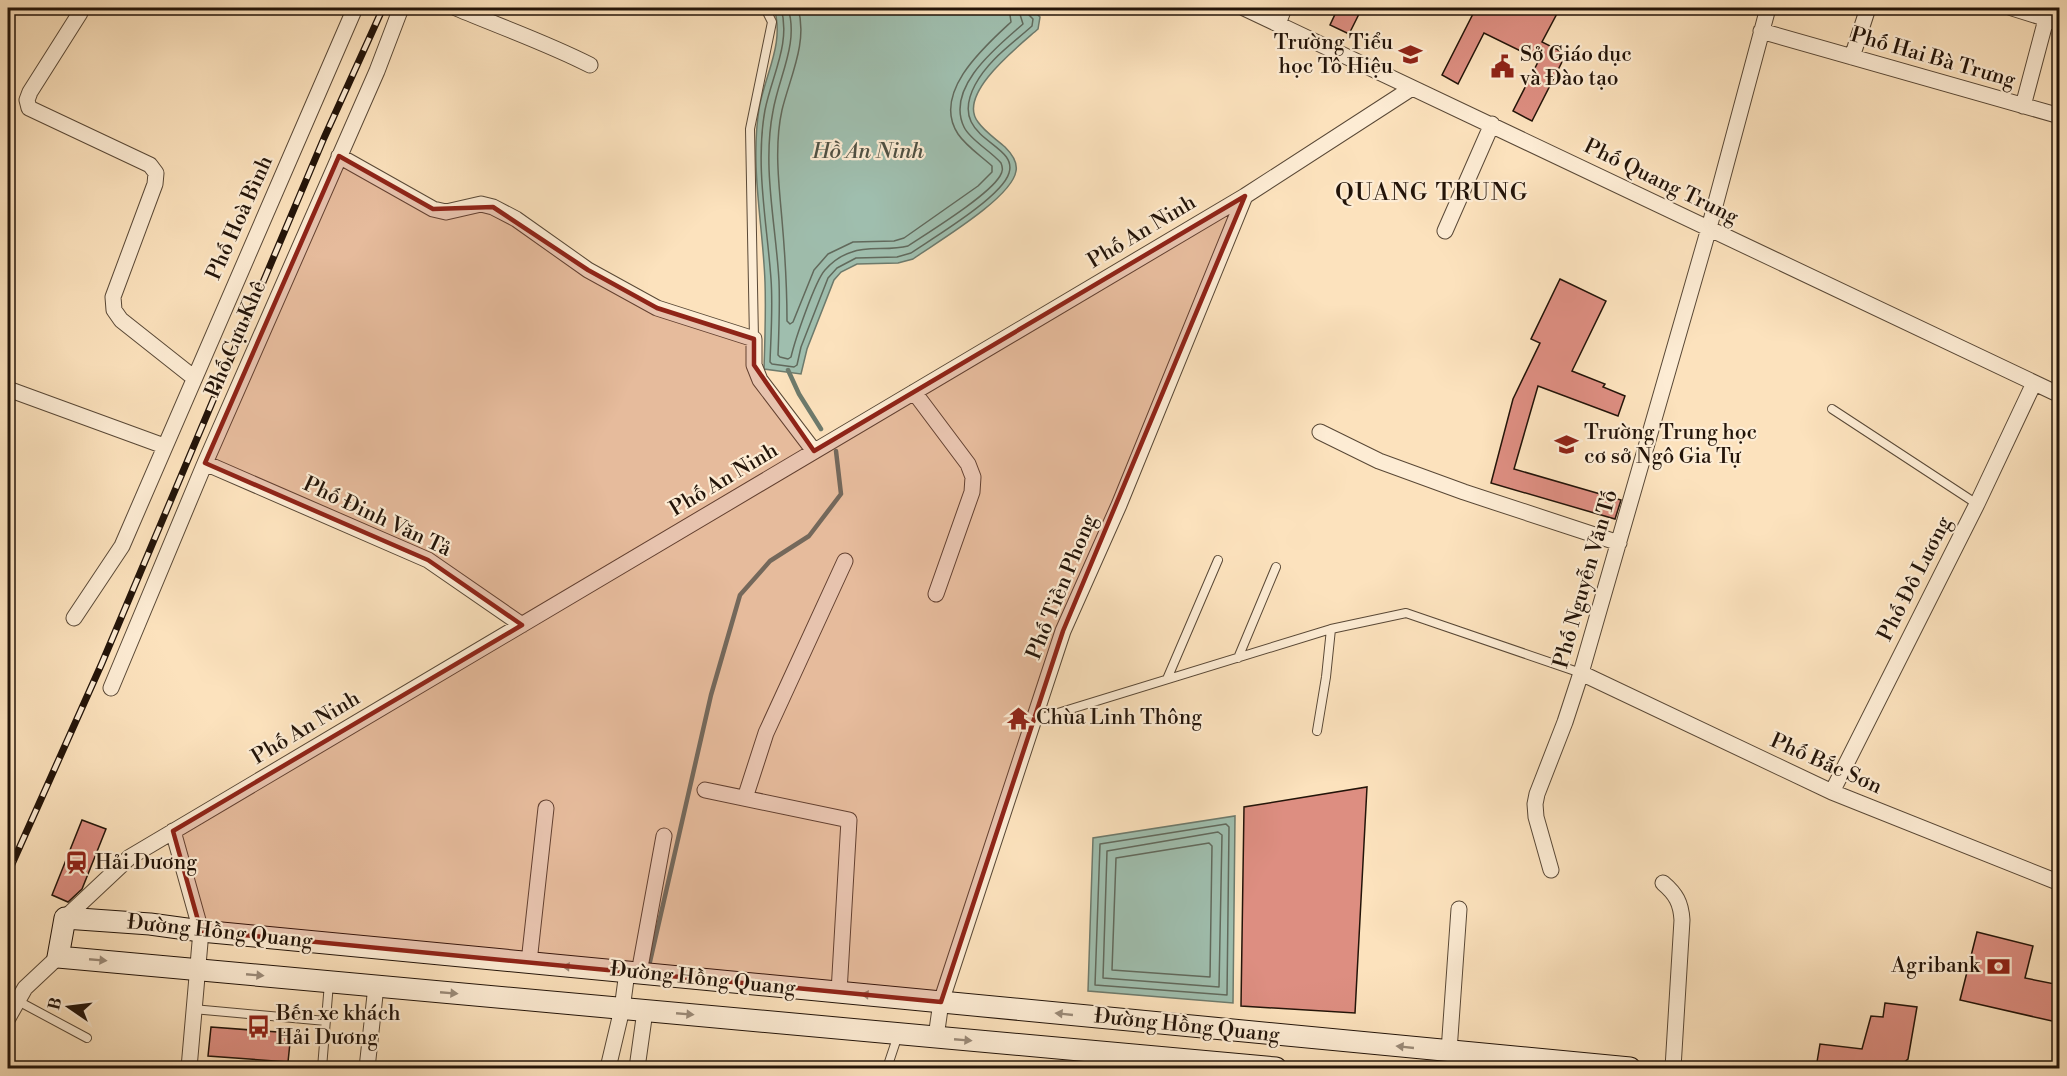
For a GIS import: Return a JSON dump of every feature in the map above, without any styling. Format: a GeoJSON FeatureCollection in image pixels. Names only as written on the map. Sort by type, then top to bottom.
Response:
{"type":"FeatureCollection","features":[{"type":"Feature","properties":{"kind":"street","name":"Phố Hoà Bình"},"geometry":{"type":"LineString","coordinates":[[74,618],[122,546],[354,8]]}},
{"type":"Feature","properties":{"kind":"street","name":"Phố Cựu Khê"},"geometry":{"type":"LineString","coordinates":[[111,688],[205,463],[377,71],[402,8]]}},
{"type":"Feature","properties":{"kind":"street"},"geometry":{"type":"LineString","coordinates":[[456,8],[518,34],[554,46],[590,65]]}},
{"type":"Feature","properties":{"kind":"street","name":"Phố Quang Trung"},"geometry":{"type":"LineString","coordinates":[[1244,8],[2060,395]]}},
{"type":"Feature","properties":{"kind":"street"},"geometry":{"type":"LineString","coordinates":[[1278,24],[1284,8]]}},
{"type":"Feature","properties":{"kind":"street","name":"Phố Nguyễn Văn Tố"},"geometry":{"type":"LineString","coordinates":[[1551,870],[1536,817],[1537,794],[1581,673],[1709,228],[1768,8]]}},
{"type":"Feature","properties":{"kind":"street"},"geometry":{"type":"LineString","coordinates":[[1852,57],[1868,8]]}},
{"type":"Feature","properties":{"kind":"street"},"geometry":{"type":"LineString","coordinates":[[2012,8],[2052,16],[2022,106]]}},
{"type":"Feature","properties":{"kind":"street"},"geometry":{"type":"LineString","coordinates":[[80,13],[30,92],[27,100],[29,108],[150,165],[156,173],[155,184],[113,297],[114,310],[121,320],[193,377]]}},
{"type":"Feature","properties":{"kind":"street","name":"Phố Hai Bà Trưng"},"geometry":{"type":"LineString","coordinates":[[1761,31],[2060,116]]}},
{"type":"Feature","properties":{"kind":"street","name":"Phố An Ninh"},"geometry":{"type":"LineString","coordinates":[[65,918],[130,857],[1245,196],[1412,88]]}},
{"type":"Feature","properties":{"kind":"street"},"geometry":{"type":"LineString","coordinates":[[1445,231],[1492,124]]}},
{"type":"Feature","properties":{"kind":"street"},"geometry":{"type":"LineString","coordinates":[[339,156],[433,209],[446,212],[481,204],[493,207],[516,219],[588,270],[657,308],[754,339],[754,365],[760,380],[814,452]]}},
{"type":"Feature","properties":{"kind":"street","name":"Phố Tiền Phong"},"geometry":{"type":"LineString","coordinates":[[936,1037],[941,1002],[1063,631],[1119,505],[1245,196]]}},
{"type":"Feature","properties":{"kind":"street","name":"Phố Đô Lương"},"geometry":{"type":"LineString","coordinates":[[1832,792],[1977,504],[2034,383]]}},
{"type":"Feature","properties":{"kind":"street"},"geometry":{"type":"LineString","coordinates":[[8,389],[164,446]]}},
{"type":"Feature","properties":{"kind":"street"},"geometry":{"type":"LineString","coordinates":[[914,392],[968,465],[973,477],[972,492],[936,594]]}},
{"type":"Feature","properties":{"kind":"street"},"geometry":{"type":"LineString","coordinates":[[1320,432],[1389,465],[1619,543]]}},
{"type":"Feature","properties":{"kind":"street","name":"Phố Đinh Văn Tả"},"geometry":{"type":"LineString","coordinates":[[205,463],[428,560],[522,625]]}},
{"type":"Feature","properties":{"kind":"street"},"geometry":{"type":"LineString","coordinates":[[745,798],[766,733],[844,561]]}},
{"type":"Feature","properties":{"kind":"street","name":"Phố Bắc Sơn"},"geometry":{"type":"LineString","coordinates":[[1581,673],[1832,792],[2060,883]]}},
{"type":"Feature","properties":{"kind":"street"},"geometry":{"type":"LineString","coordinates":[[705,790],[849,820],[839,992]]}},
{"type":"Feature","properties":{"kind":"street"},"geometry":{"type":"LineString","coordinates":[[529,962],[546,808]]}},
{"type":"Feature","properties":{"kind":"street"},"geometry":{"type":"LineString","coordinates":[[173,831],[201,931],[189,1068]]}},
{"type":"Feature","properties":{"kind":"street"},"geometry":{"type":"LineString","coordinates":[[608,1068],[664,836]]}},
{"type":"Feature","properties":{"kind":"street"},"geometry":{"type":"LineString","coordinates":[[1663,883],[1678,898],[1682,920],[1673,1068]]}},
{"type":"Feature","properties":{"kind":"street"},"geometry":{"type":"LineString","coordinates":[[1449,1051],[1459,909]]}},
{"type":"Feature","properties":{"kind":"street"},"geometry":{"type":"LineString","coordinates":[[8,1018],[25,988],[58,957],[65,918]]}},
{"type":"Feature","properties":{"kind":"street","name":"Đường Hồng Quang"},"geometry":{"type":"LineString","coordinates":[[65,918],[150,924],[201,931],[1449,1051],[1533,1064],[1630,1068]]}},
{"type":"Feature","properties":{"kind":"street","name":"Đường Hồng Quang"},"geometry":{"type":"LineString","coordinates":[[58,957],[1276,1068]]}},
{"type":"Feature","properties":{"kind":"street"},"geometry":{"type":"LineString","coordinates":[[367,1068],[376,986]]}},
{"type":"Feature","properties":{"kind":"street"},"geometry":{"type":"LineString","coordinates":[[637,1068],[645,1011]]}},
{"type":"Feature","properties":{"kind":"street"},"geometry":{"type":"LineString","coordinates":[[1150,1057],[1153,1023]]}},
{"type":"Feature","properties":{"kind":"lane"},"geometry":{"type":"LineString","coordinates":[[754,339],[750,129],[772,22],[765,8]]}},
{"type":"Feature","properties":{"kind":"lane"},"geometry":{"type":"LineString","coordinates":[[1832,409],[1977,504]]}},
{"type":"Feature","properties":{"kind":"lane"},"geometry":{"type":"LineString","coordinates":[[1167,679],[1218,560]]}},
{"type":"Feature","properties":{"kind":"lane"},"geometry":{"type":"LineString","coordinates":[[1238,658],[1276,567]]}},
{"type":"Feature","properties":{"kind":"lane"},"geometry":{"type":"LineString","coordinates":[[1035,720],[1331,629],[1406,613],[1581,673]]}},
{"type":"Feature","properties":{"kind":"lane"},"geometry":{"type":"LineString","coordinates":[[1317,731],[1331,629]]}},
{"type":"Feature","properties":{"kind":"lane"},"geometry":{"type":"LineString","coordinates":[[322,1068],[329,982]]}},
{"type":"Feature","properties":{"kind":"lane"},"geometry":{"type":"LineString","coordinates":[[18,1001],[87,1038]]}},
{"type":"Feature","properties":{"kind":"lane"},"geometry":{"type":"LineString","coordinates":[[194,1010],[326,1021]]}},
{"type":"Feature","properties":{"kind":"lane"},"geometry":{"type":"LineString","coordinates":[[887,1068],[899,1034]]}},
{"type":"Feature","properties":{"kind":"highlighted area"},"geometry":{"type":"Polygon","coordinates":[[[339,156],[433,209],[493,207],[588,270],[657,308],[754,339],[754,365],[814,451],[1245,196],[1063,631],[941,1002],[201,931],[173,831],[522,625],[428,560],[205,463],[339,156]]]}},
{"type":"Feature","properties":{"kind":"water","name":"Hồ An Ninh"},"geometry":{"type":"Polygon","coordinates":[[[774,8],[1025,8],[1034,11],[1040,17],[1038,29],[993,71],[976,98],[974,111],[978,122],[1007,149],[1015,161],[1016,171],[1011,182],[1002,194],[972,219],[913,259],[898,263],[857,264],[841,272],[834,280],[807,349],[801,374],[764,369],[765,282],[756,152],[759,109],[776,46],[777,21],[774,8]]]}},
{"type":"Feature","properties":{"kind":"water"},"geometry":{"type":"Polygon","coordinates":[[[1235,816],[1233,1003],[1088,991],[1093,838],[1235,816]]]}},
{"type":"Feature","properties":{"kind":"building"},"geometry":{"type":"Polygon","coordinates":[[[1338,8],[1362,8],[1349,34],[1330,25],[1338,8]]]}},
{"type":"Feature","properties":{"kind":"building"},"geometry":{"type":"Polygon","coordinates":[[[1476,8],[1488,14],[1492,8],[1560,8],[1542,42],[1566,54],[1532,121],[1513,111],[1539,60],[1484,33],[1458,84],[1442,75],[1476,8]]]}},
{"type":"Feature","properties":{"kind":"building"},"geometry":{"type":"Polygon","coordinates":[[[1560,279],[1606,301],[1572,371],[1605,384],[1603,387],[1625,396],[1618,416],[1538,386],[1514,469],[1621,500],[1615,519],[1491,483],[1513,399],[1540,343],[1531,339],[1560,279]]]}},
{"type":"Feature","properties":{"kind":"building"},"geometry":{"type":"Polygon","coordinates":[[[1367,787],[1355,1013],[1241,1006],[1244,807],[1367,787]]]}},
{"type":"Feature","properties":{"kind":"building"},"geometry":{"type":"Polygon","coordinates":[[[82,820],[106,829],[82,889],[68,902],[52,895],[82,820]]]}},
{"type":"Feature","properties":{"kind":"building","name":"Agribank"},"geometry":{"type":"Polygon","coordinates":[[[1977,932],[2033,946],[2025,978],[2060,985],[2060,1018],[2052,1021],[1960,1000],[1977,932]]]}},
{"type":"Feature","properties":{"kind":"building"},"geometry":{"type":"Polygon","coordinates":[[[1885,1003],[1917,1007],[1908,1059],[1897,1068],[1816,1068],[1820,1044],[1862,1049],[1871,1016],[1883,1017],[1885,1003]]]}},
{"type":"Feature","properties":{"kind":"building"},"geometry":{"type":"Polygon","coordinates":[[[211,1027],[291,1033],[288,1062],[208,1056],[211,1027]]]}},
{"type":"Feature","properties":{"kind":"waterway"},"geometry":{"type":"LineString","coordinates":[[788,370],[799,394],[821,429]]}},
{"type":"Feature","properties":{"kind":"waterway"},"geometry":{"type":"LineString","coordinates":[[649,966],[711,695],[740,595],[770,561],[809,536],[841,494],[836,451]]}},
{"type":"Feature","properties":{"kind":"railway"},"geometry":{"type":"LineString","coordinates":[[8,873],[102,663],[324,138],[383,8]]}},
{"type":"Feature","properties":{"kind":"place","name":"Trường Tiểu học Tô Hiệu"},"geometry":{"type":"Point","coordinates":[1411,55]}},
{"type":"Feature","properties":{"kind":"place","name":"Sở Giáo dục và Đào tạo"},"geometry":{"type":"Point","coordinates":[1502,67]}},
{"type":"Feature","properties":{"kind":"place","name":"Trường Trung học cơ sở Ngô Gia Tự"},"geometry":{"type":"Point","coordinates":[1566,445]}},
{"type":"Feature","properties":{"kind":"place","name":"Chùa Linh Thông"},"geometry":{"type":"Point","coordinates":[1018,718]}},
{"type":"Feature","properties":{"kind":"place","name":"Hải Dương"},"geometry":{"type":"Point","coordinates":[77,863]}},
{"type":"Feature","properties":{"kind":"place","name":"Agribank"},"geometry":{"type":"Point","coordinates":[1998,966]}},
{"type":"Feature","properties":{"kind":"place","name":"Bến xe khách Hải Dương"},"geometry":{"type":"Point","coordinates":[258,1026]}},
{"type":"Feature","properties":{"kind":"district","name":"QUANG TRUNG"},"geometry":{"type":"Point","coordinates":[1432,193]}}]}
